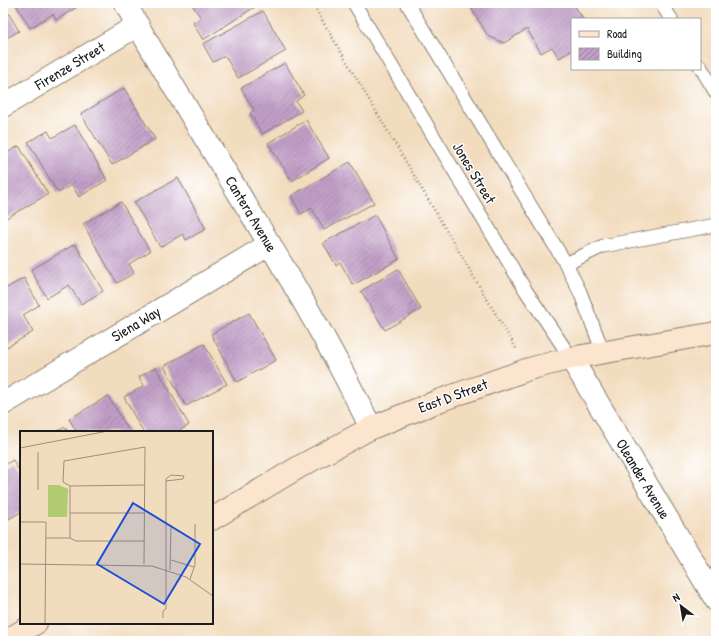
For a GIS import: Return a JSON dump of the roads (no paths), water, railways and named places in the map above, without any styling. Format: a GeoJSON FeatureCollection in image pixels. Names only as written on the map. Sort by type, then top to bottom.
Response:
{"type":"FeatureCollection","features":[{"type":"Feature","properties":{"kind":"main road","name":"East D Street"},"geometry":{"type":"LineString","coordinates":[[213,518],[299,467],[371,428],[441,400],[529,369],[571,358],[716,332]]}},
{"type":"Feature","properties":{"kind":"main road"},"geometry":{"type":"LineString","coordinates":[[6,641],[34,624]]}},
{"type":"Feature","properties":{"kind":"street","name":"Cantera Avenue"},"geometry":{"type":"LineString","coordinates":[[125,3],[270,244],[349,382],[371,428]]}},
{"type":"Feature","properties":{"kind":"street","name":"Firenze Street"},"geometry":{"type":"LineString","coordinates":[[3,106],[138,26]]}},
{"type":"Feature","properties":{"kind":"street","name":"Siena Way"},"geometry":{"type":"LineString","coordinates":[[3,404],[270,244]]}},
{"type":"Feature","properties":{"kind":"street","name":"Oleander Avenue"},"geometry":{"type":"LineString","coordinates":[[571,358],[716,600]]}},
{"type":"Feature","properties":{"kind":"lane","name":"Jones Street"},"geometry":{"type":"LineString","coordinates":[[354,3],[526,291],[571,358]]}},
{"type":"Feature","properties":{"kind":"lane"},"geometry":{"type":"LineString","coordinates":[[407,3],[566,264],[580,292],[603,352]]}},
{"type":"Feature","properties":{"kind":"lane"},"geometry":{"type":"LineString","coordinates":[[661,3],[670,18]]}},
{"type":"Feature","properties":{"kind":"lane"},"geometry":{"type":"LineString","coordinates":[[701,68],[716,93]]}},
{"type":"Feature","properties":{"kind":"lane"},"geometry":{"type":"LineString","coordinates":[[566,264],[603,246],[716,225]]}}]}
